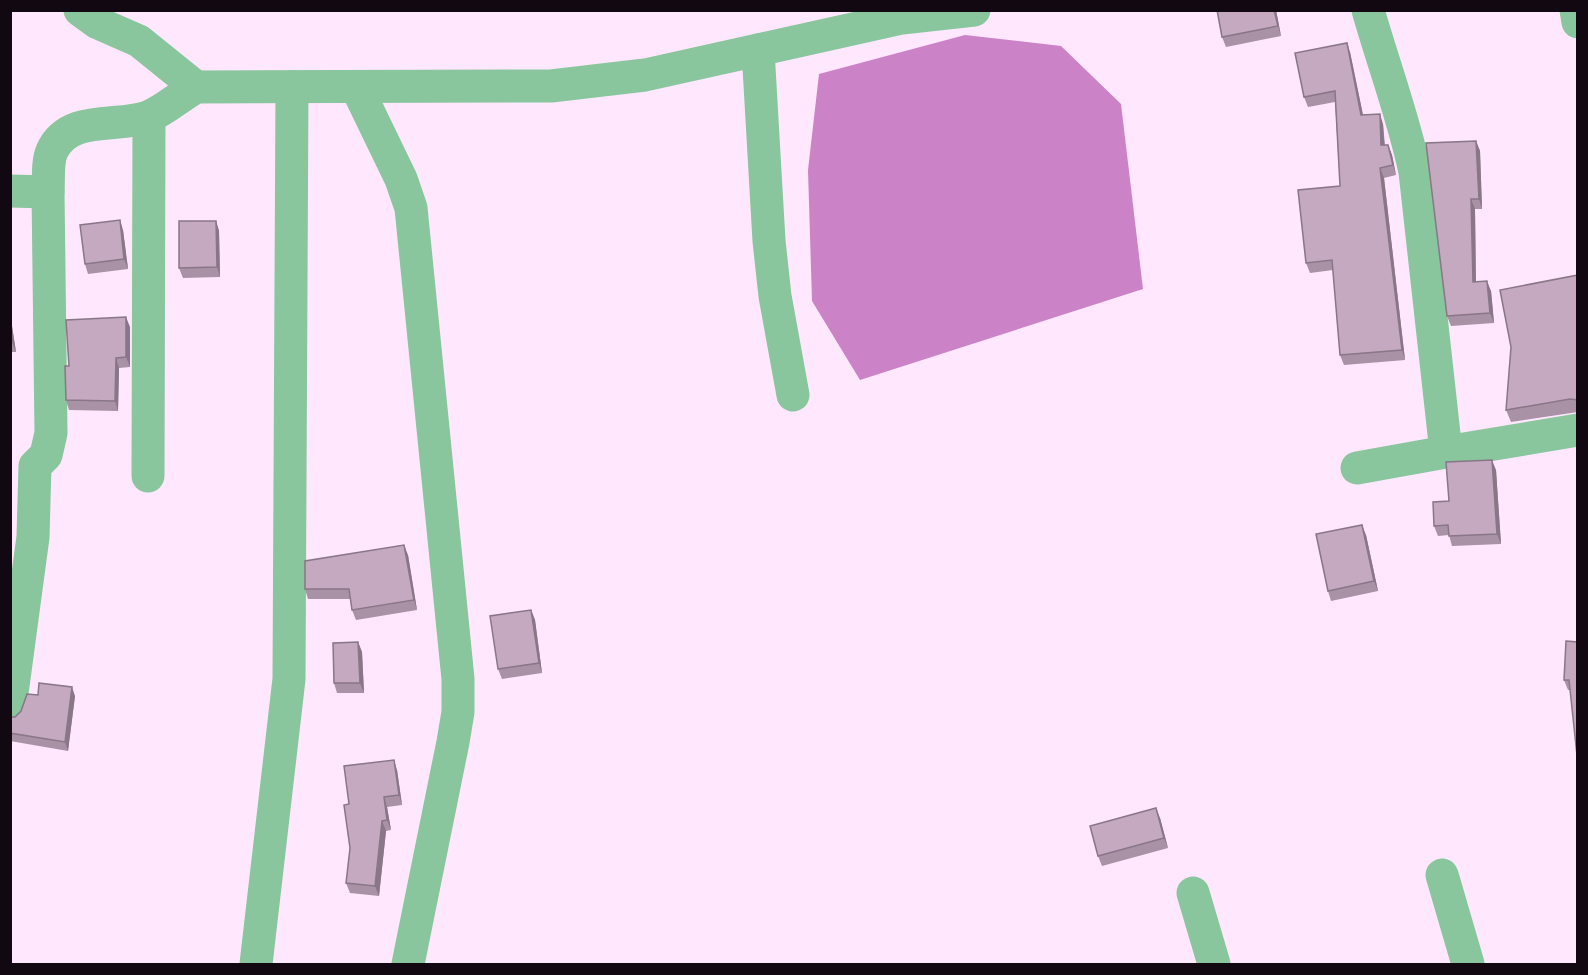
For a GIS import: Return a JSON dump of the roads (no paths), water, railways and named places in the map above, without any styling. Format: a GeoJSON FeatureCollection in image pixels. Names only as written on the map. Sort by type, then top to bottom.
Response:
{"type":"FeatureCollection","features":[{"type":"Feature","properties":{"kind":"street"},"geometry":{"type":"LineString","coordinates":[[80,10],[98,23],[139,41],[195,87]]}},
{"type":"Feature","properties":{"kind":"street"},"geometry":{"type":"LineString","coordinates":[[10,708],[33,537],[23,468],[46,455],[51,433],[48,192],[51,153],[60,138],[73,129],[89,125],[129,122],[149,117],[195,87],[551,86],[645,75],[902,18],[974,10]]}},
{"type":"Feature","properties":{"kind":"street"},"geometry":{"type":"LineString","coordinates":[[1368,10],[1408,141],[1415,172],[1446,452]]}},
{"type":"Feature","properties":{"kind":"street"},"geometry":{"type":"LineString","coordinates":[[1576,11],[1578,22]]}},
{"type":"Feature","properties":{"kind":"street"},"geometry":{"type":"LineString","coordinates":[[758,50],[769,241],[775,296],[793,395]]}},
{"type":"Feature","properties":{"kind":"street"},"geometry":{"type":"LineString","coordinates":[[256,964],[289,679],[292,87]]}},
{"type":"Feature","properties":{"kind":"street"},"geometry":{"type":"LineString","coordinates":[[357,88],[401,179],[411,208],[459,679],[458,712],[453,742],[408,964]]}},
{"type":"Feature","properties":{"kind":"street"},"geometry":{"type":"LineString","coordinates":[[148,476],[149,117]]}},
{"type":"Feature","properties":{"kind":"street"},"geometry":{"type":"LineString","coordinates":[[10,191],[48,192]]}},
{"type":"Feature","properties":{"kind":"street"},"geometry":{"type":"LineString","coordinates":[[1357,468],[1578,430]]}},
{"type":"Feature","properties":{"kind":"street"},"geometry":{"type":"LineString","coordinates":[[1443,875],[1468,964]]}},
{"type":"Feature","properties":{"kind":"street"},"geometry":{"type":"LineString","coordinates":[[1193,893],[1214,964]]}}]}
